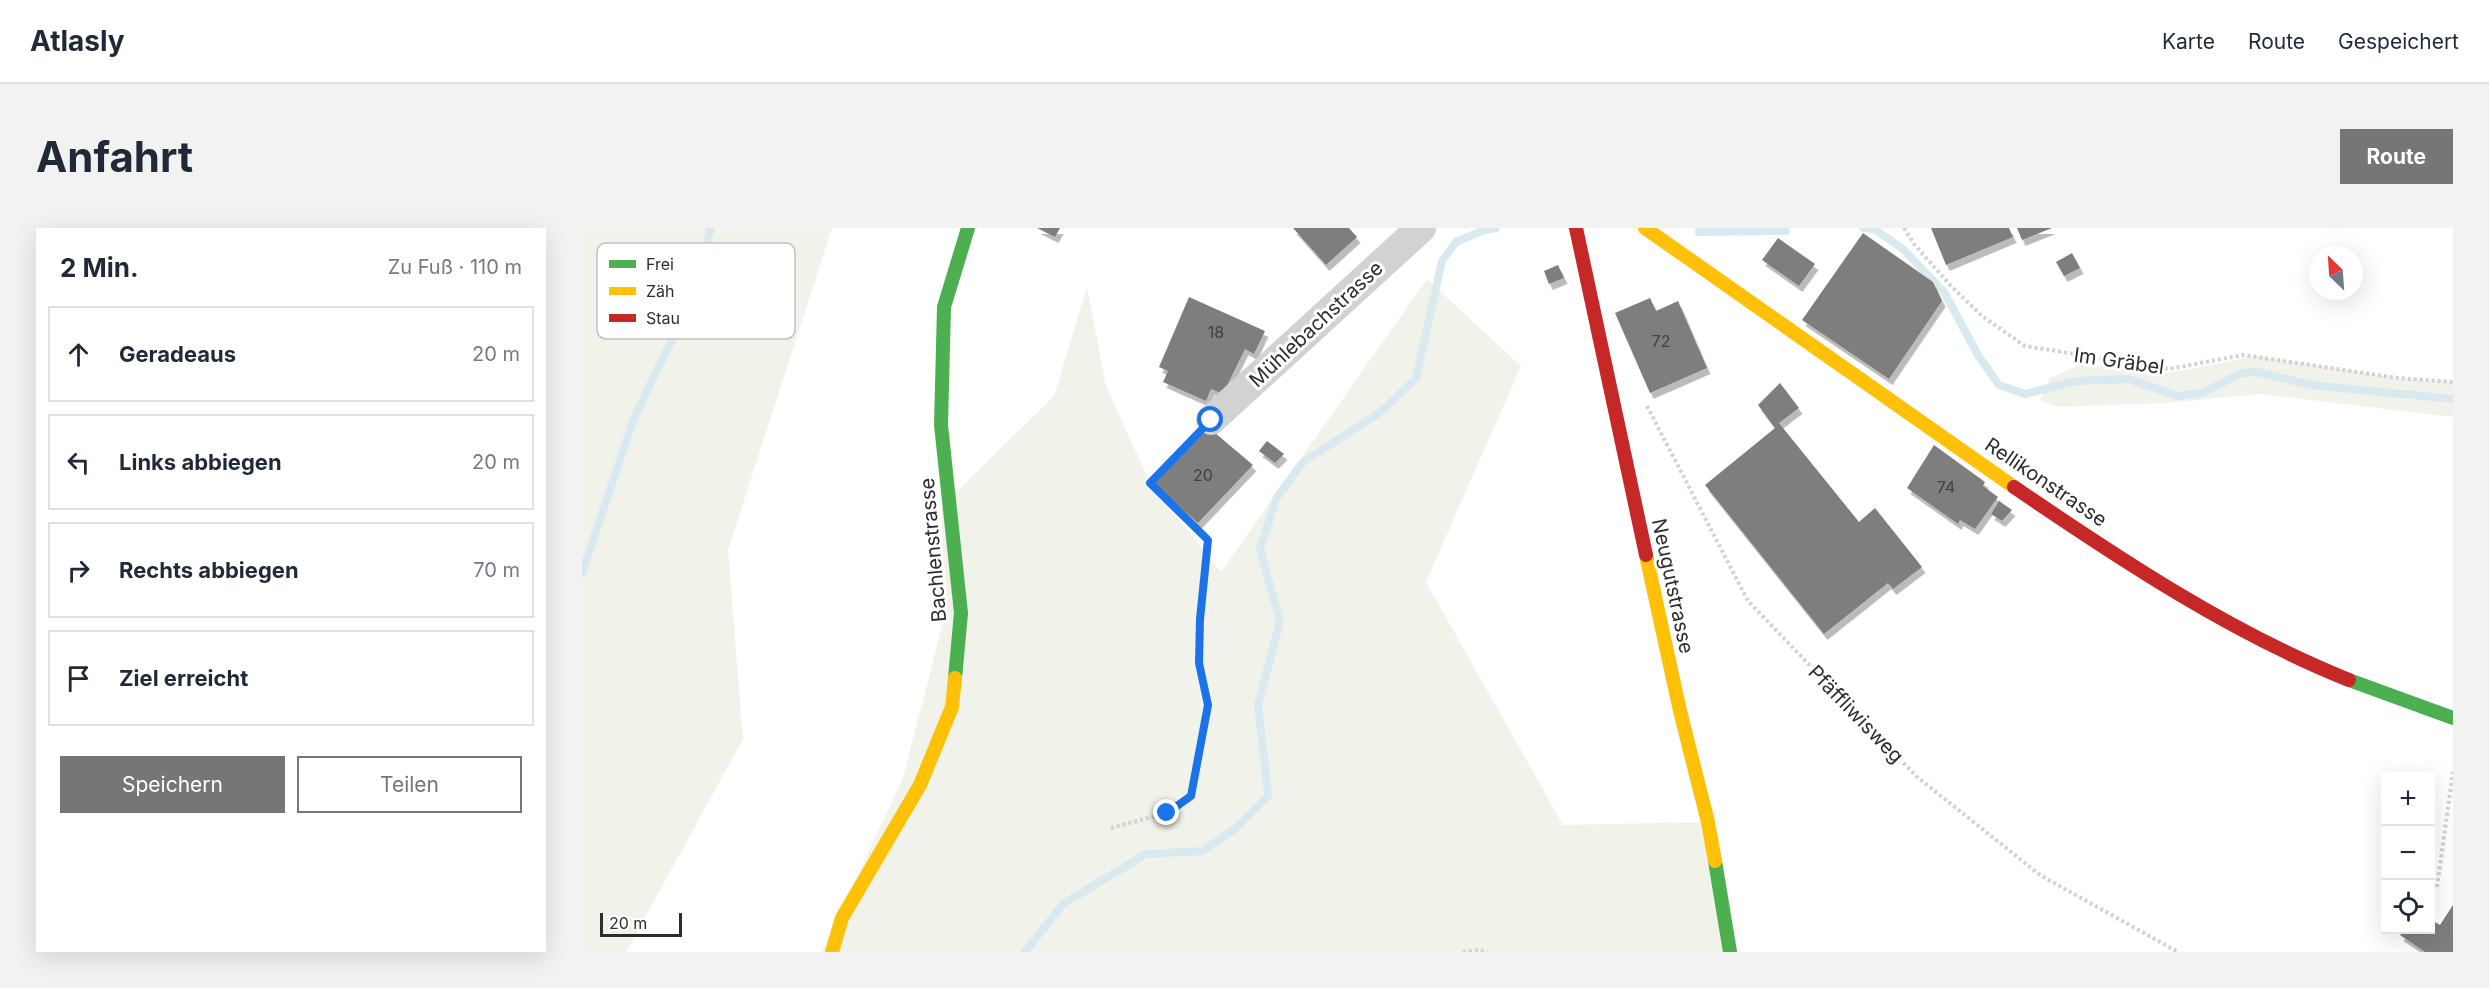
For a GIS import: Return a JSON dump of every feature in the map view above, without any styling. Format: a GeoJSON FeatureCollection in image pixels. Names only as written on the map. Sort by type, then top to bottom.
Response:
{"type":"FeatureCollection","features":[{"type":"Feature","properties":{"kind":"street","name":"Bachlenstrasse"},"geometry":{"type":"LineString","coordinates":[[832,952],[842,918],[920,785],[952,707],[961,613],[941,425],[944,307],[968,228]]}},
{"type":"Feature","properties":{"kind":"street","name":"Mühlebachstrasse"},"geometry":{"type":"LineString","coordinates":[[1211,420],[1421,228]]}},
{"type":"Feature","properties":{"kind":"street","name":"Neugutstrasse"},"geometry":{"type":"LineString","coordinates":[[1576,228],[1672,676],[1708,822],[1730,952]]}},
{"type":"Feature","properties":{"kind":"street","name":"Rellikonstrasse"},"geometry":{"type":"LineString","coordinates":[[1649,229],[2046,508],[2158,579],[2278,648],[2367,687],[2453,718]]}},
{"type":"Feature","properties":{"kind":"path","name":"Im Gräbel"},"geometry":{"type":"LineString","coordinates":[[1904,228],[1914,244],[1950,285],[1982,316],[2025,346],[2169,369],[2243,356],[2398,378],[2453,382]]}},
{"type":"Feature","properties":{"kind":"path","name":"Pfäffliwisweg"},"geometry":{"type":"LineString","coordinates":[[1643,398],[1748,601],[1916,776],[2040,875],[2178,952]]}},
{"type":"Feature","properties":{"kind":"path"},"geometry":{"type":"LineString","coordinates":[[1111,828],[1167,813],[1191,796],[1208,705],[1199,663],[1200,619],[1208,540],[1150,483],[1211,420]]}},
{"type":"Feature","properties":{"kind":"path"},"geometry":{"type":"LineString","coordinates":[[2437,887],[2453,772]]}},
{"type":"Feature","properties":{"kind":"path"},"geometry":{"type":"LineString","coordinates":[[1463,952],[1480,950],[1487,952]]}},
{"type":"Feature","properties":{"kind":"shaded area"},"geometry":{"type":"Polygon","coordinates":[[[582,228],[832,228],[728,550],[743,739],[626,952],[582,952],[582,228]]]}},
{"type":"Feature","properties":{"kind":"shaded area"},"geometry":{"type":"Polygon","coordinates":[[[1427,279],[1521,366],[1426,582],[1563,825],[1708,822],[1730,952],[822,952],[903,778],[942,626],[942,506],[1054,396],[1087,287],[1106,386],[1150,483],[1221,572],[1427,279]]]}},
{"type":"Feature","properties":{"kind":"shaded area"},"geometry":{"type":"Polygon","coordinates":[[[2256,356],[2398,378],[2453,382],[2453,417],[2262,394],[2166,403],[2057,407],[2040,400],[2050,378],[2081,364],[2168,373],[2256,356]]]}},
{"type":"Feature","properties":{"kind":"building"},"geometry":{"type":"Polygon","coordinates":[[[1037,228],[1060,228],[1055,237],[1037,228]]]}},
{"type":"Feature","properties":{"kind":"building"},"geometry":{"type":"Polygon","coordinates":[[[1293,228],[1349,228],[1357,237],[1326,265],[1293,228]]]}},
{"type":"Feature","properties":{"kind":"building"},"geometry":{"type":"Polygon","coordinates":[[[1931,228],[2009,228],[2013,237],[1946,265],[1931,228]]]}},
{"type":"Feature","properties":{"kind":"building"},"geometry":{"type":"Polygon","coordinates":[[[2017,228],[2052,228],[2022,240],[2017,228]]]}},
{"type":"Feature","properties":{"kind":"building"},"geometry":{"type":"Polygon","coordinates":[[[1863,233],[1933,282],[1942,301],[1889,379],[1802,320],[1863,233]]]}},
{"type":"Feature","properties":{"kind":"building"},"geometry":{"type":"Polygon","coordinates":[[[1778,238],[1815,264],[1799,286],[1762,260],[1778,238]]]}},
{"type":"Feature","properties":{"kind":"building"},"geometry":{"type":"Polygon","coordinates":[[[2072,253],[2080,268],[2064,276],[2056,262],[2072,253]]]}},
{"type":"Feature","properties":{"kind":"building"},"geometry":{"type":"Polygon","coordinates":[[[1558,265],[1564,278],[1549,284],[1544,271],[1558,265]]]}},
{"type":"Feature","properties":{"kind":"building"},"geometry":{"type":"Polygon","coordinates":[[[1189,297],[1265,331],[1254,354],[1245,349],[1223,394],[1211,389],[1206,401],[1163,382],[1168,371],[1159,367],[1189,297]]]}},
{"type":"Feature","properties":{"kind":"building"},"geometry":{"type":"Polygon","coordinates":[[[1650,298],[1656,311],[1678,301],[1707,368],[1650,393],[1615,313],[1650,298]]]}},
{"type":"Feature","properties":{"kind":"building"},"geometry":{"type":"Polygon","coordinates":[[[1780,383],[1799,408],[1779,423],[1859,522],[1875,508],[1922,567],[1893,589],[1888,583],[1824,634],[1705,485],[1775,428],[1758,405],[1780,383]]]}},
{"type":"Feature","properties":{"kind":"building"},"geometry":{"type":"Polygon","coordinates":[[[1208,427],[1253,465],[1198,523],[1154,484],[1208,427]]]}},
{"type":"Feature","properties":{"kind":"building"},"geometry":{"type":"Polygon","coordinates":[[[1267,441],[1284,454],[1275,463],[1259,451],[1267,441]]]}},
{"type":"Feature","properties":{"kind":"building"},"geometry":{"type":"Polygon","coordinates":[[[1934,445],[1985,482],[1983,486],[1998,497],[1975,529],[1960,520],[1958,524],[1907,488],[1934,445]]]}},
{"type":"Feature","properties":{"kind":"building"},"geometry":{"type":"Polygon","coordinates":[[[1999,501],[2012,510],[2002,521],[1991,514],[1999,501]]]}},
{"type":"Feature","properties":{"kind":"building"},"geometry":{"type":"Polygon","coordinates":[[[2453,905],[2453,952],[2425,952],[2400,935],[2435,934],[2435,922],[2440,925],[2453,905]]]}},
{"type":"Feature","properties":{"kind":"waterway"},"geometry":{"type":"LineString","coordinates":[[707,243],[711,228]]}},
{"type":"Feature","properties":{"kind":"waterway"},"geometry":{"type":"LineString","coordinates":[[1025,952],[1063,904],[1146,854],[1203,851],[1236,828],[1268,796],[1258,704],[1280,622],[1260,549],[1277,497],[1303,462],[1381,412],[1416,378],[1442,261],[1456,242],[1484,230],[1496,228]]}},
{"type":"Feature","properties":{"kind":"waterway"},"geometry":{"type":"LineString","coordinates":[[1863,228],[1874,229],[1903,249],[1944,292],[1978,355],[1999,385],[2025,394],[2076,381],[2128,379],[2178,396],[2202,393],[2241,373],[2257,372],[2310,385],[2453,399]]}},
{"type":"Feature","properties":{"kind":"waterway"},"geometry":{"type":"LineString","coordinates":[[1699,232],[1786,231]]}},
{"type":"Feature","properties":{"kind":"waterway"},"geometry":{"type":"LineString","coordinates":[[582,573],[634,418],[672,339]]}},
{"type":"Feature","properties":{"kind":"traffic: fast"},"geometry":{"type":"LineString","coordinates":[[955,678],[961,613],[941,425],[944,307],[968,228]]}},
{"type":"Feature","properties":{"kind":"traffic: fast"},"geometry":{"type":"LineString","coordinates":[[2349,680],[2453,718]]}},
{"type":"Feature","properties":{"kind":"traffic: fast"},"geometry":{"type":"LineString","coordinates":[[1715,861],[1730,952]]}},
{"type":"Feature","properties":{"kind":"traffic: slow"},"geometry":{"type":"LineString","coordinates":[[1645,228],[2014,487]]}},
{"type":"Feature","properties":{"kind":"traffic: slow"},"geometry":{"type":"LineString","coordinates":[[1646,555],[1715,861]]}},
{"type":"Feature","properties":{"kind":"traffic: slow"},"geometry":{"type":"LineString","coordinates":[[832,952],[842,918],[920,785],[952,707],[955,678]]}},
{"type":"Feature","properties":{"kind":"traffic: jam"},"geometry":{"type":"LineString","coordinates":[[1576,228],[1646,555]]}},
{"type":"Feature","properties":{"kind":"traffic: jam"},"geometry":{"type":"LineString","coordinates":[[2014,487],[2135,567],[2219,617],[2261,640],[2349,680]]}},
{"type":"Feature","properties":{"kind":"route"},"geometry":{"type":"LineString","coordinates":[[1167,813],[1191,796],[1208,705],[1199,663],[1200,619],[1208,540],[1150,483],[1211,420]]}}]}
